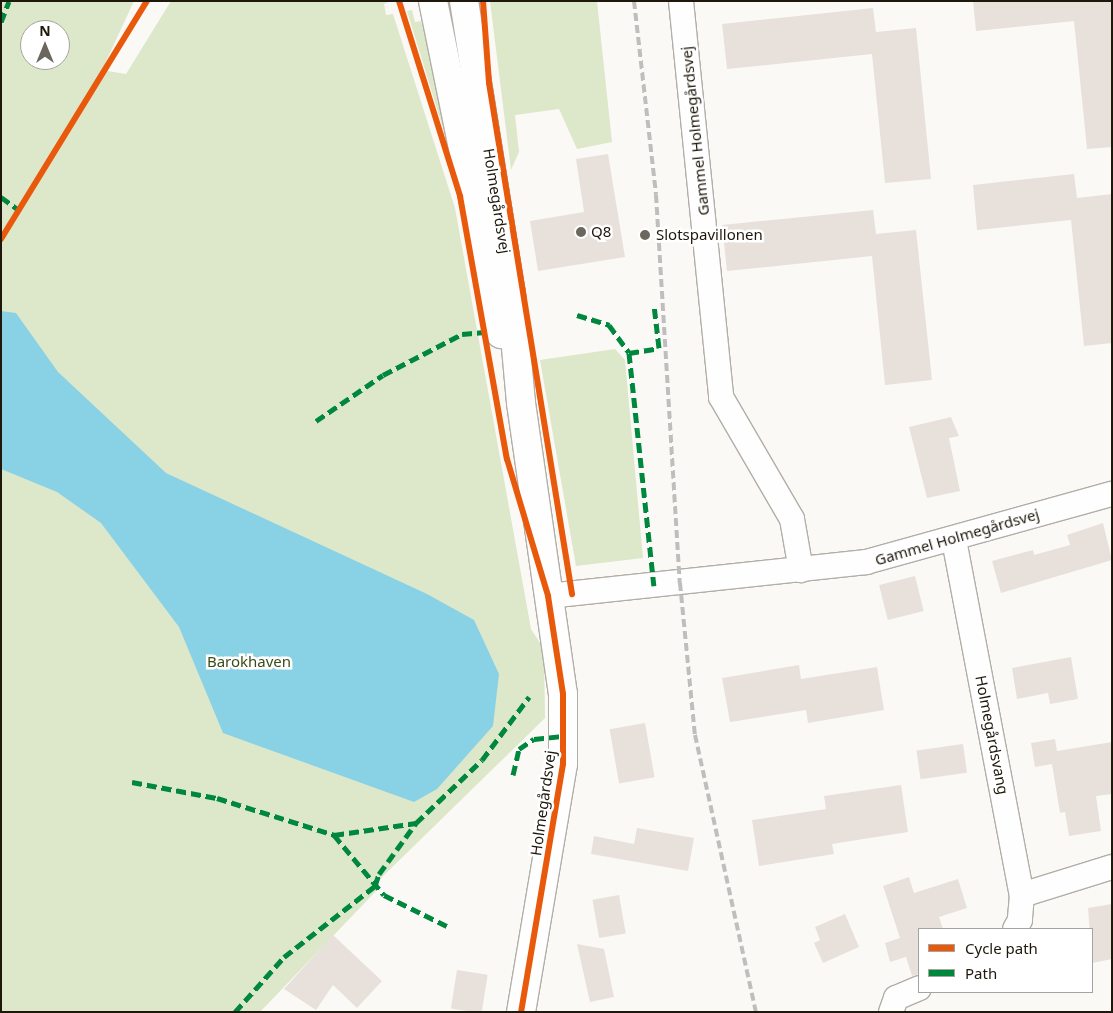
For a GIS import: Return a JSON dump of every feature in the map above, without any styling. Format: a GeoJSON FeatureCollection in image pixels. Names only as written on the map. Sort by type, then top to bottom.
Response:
{"type":"FeatureCollection","features":[{"type":"Feature","properties":{"kind":"street","name":"Holmegårdsvej"},"geometry":{"type":"LineString","coordinates":[[433,1],[496,315],[521,403]]}},
{"type":"Feature","properties":{"kind":"street","name":"Holmegårdsvej"},"geometry":{"type":"LineString","coordinates":[[464,1],[511,294],[521,403],[562,694],[563,764],[522,1012]]}},
{"type":"Feature","properties":{"kind":"street","name":"Gammel Holmegårdsvej"},"geometry":{"type":"LineString","coordinates":[[681,1],[721,397],[792,519],[801,570]]}},
{"type":"Feature","properties":{"kind":"street","name":"Gammel Holmegårdsvej"},"geometry":{"type":"LineString","coordinates":[[548,596],[866,562],[954,540],[1112,494]]}},
{"type":"Feature","properties":{"kind":"street","name":"Holmegårdsvang"},"geometry":{"type":"LineString","coordinates":[[954,540],[1022,895],[1020,920],[1016,928]]}},
{"type":"Feature","properties":{"kind":"street"},"geometry":{"type":"LineString","coordinates":[[1022,895],[1112,867]]}},
{"type":"Feature","properties":{"kind":"street"},"geometry":{"type":"LineString","coordinates":[[893,1005],[918,989]]}},
{"type":"Feature","properties":{"kind":"green space","name":"Barokhaven"},"geometry":{"type":"Polygon","coordinates":[[[1,1],[134,1],[102,70],[126,74],[171,1],[390,1],[384,4],[386,15],[393,14],[455,208],[531,629],[544,649],[545,718],[374,885],[378,889],[260,1012],[1,1012],[1,1]]]}},
{"type":"Feature","properties":{"kind":"green space"},"geometry":{"type":"Polygon","coordinates":[[[490,1],[597,1],[612,142],[577,149],[559,109],[515,115],[519,152],[511,170],[490,1]]]}},
{"type":"Feature","properties":{"kind":"green space"},"geometry":{"type":"Polygon","coordinates":[[[412,10],[415,22],[421,21],[435,67],[450,151],[407,11],[412,10]]]}},
{"type":"Feature","properties":{"kind":"green space"},"geometry":{"type":"Polygon","coordinates":[[[615,349],[625,360],[643,558],[576,566],[540,360],[615,349]]]}},
{"type":"Feature","properties":{"kind":"water"},"geometry":{"type":"Polygon","coordinates":[[[1,311],[16,313],[58,372],[166,473],[427,594],[474,620],[499,674],[493,726],[437,789],[414,802],[223,733],[179,627],[101,523],[57,492],[1,469],[1,311]]]}},
{"type":"Feature","properties":{"kind":"building"},"geometry":{"type":"Polygon","coordinates":[[[973,1],[1112,1],[1112,147],[1087,149],[1074,21],[976,31],[973,1]]]}},
{"type":"Feature","properties":{"kind":"building"},"geometry":{"type":"Polygon","coordinates":[[[873,8],[876,32],[916,28],[931,179],[885,183],[872,54],[727,69],[722,24],[873,8]]]}},
{"type":"Feature","properties":{"kind":"building"},"geometry":{"type":"Polygon","coordinates":[[[608,154],[625,257],[538,271],[530,221],[584,212],[576,159],[608,154]]]}},
{"type":"Feature","properties":{"kind":"building"},"geometry":{"type":"Polygon","coordinates":[[[1074,174],[1077,198],[1112,194],[1112,343],[1084,346],[1071,220],[977,230],[973,185],[1074,174]]]}},
{"type":"Feature","properties":{"kind":"building"},"geometry":{"type":"Polygon","coordinates":[[[873,210],[876,234],[916,230],[932,380],[885,385],[872,256],[727,271],[722,225],[873,210]]]}},
{"type":"Feature","properties":{"kind":"building"},"geometry":{"type":"Polygon","coordinates":[[[951,417],[959,436],[949,438],[960,491],[927,498],[909,427],[951,417]]]}},
{"type":"Feature","properties":{"kind":"building"},"geometry":{"type":"Polygon","coordinates":[[[1103,523],[1112,560],[1001,593],[992,561],[1033,550],[1034,555],[1070,545],[1067,535],[1103,523]]]}},
{"type":"Feature","properties":{"kind":"building"},"geometry":{"type":"Polygon","coordinates":[[[915,576],[924,611],[888,620],[879,585],[915,576]]]}},
{"type":"Feature","properties":{"kind":"building"},"geometry":{"type":"Polygon","coordinates":[[[1071,657],[1078,699],[1050,704],[1048,693],[1017,699],[1012,668],[1071,657]]]}},
{"type":"Feature","properties":{"kind":"building"},"geometry":{"type":"Polygon","coordinates":[[[799,665],[801,679],[877,667],[884,710],[808,723],[806,710],[730,722],[722,678],[799,665]]]}},
{"type":"Feature","properties":{"kind":"building"},"geometry":{"type":"Polygon","coordinates":[[[645,723],[655,777],[619,783],[610,729],[645,723]]]}},
{"type":"Feature","properties":{"kind":"building"},"geometry":{"type":"Polygon","coordinates":[[[1055,739],[1057,751],[1112,742],[1112,794],[1096,796],[1101,831],[1069,836],[1065,812],[1060,813],[1052,764],[1035,767],[1031,743],[1055,739]]]}},
{"type":"Feature","properties":{"kind":"building"},"geometry":{"type":"Polygon","coordinates":[[[963,744],[967,773],[920,779],[916,751],[963,744]]]}},
{"type":"Feature","properties":{"kind":"building"},"geometry":{"type":"Polygon","coordinates":[[[901,785],[908,832],[832,844],[834,854],[759,866],[752,820],[826,809],[824,796],[901,785]]]}},
{"type":"Feature","properties":{"kind":"building"},"geometry":{"type":"Polygon","coordinates":[[[637,828],[694,838],[688,871],[591,854],[594,836],[634,844],[637,828]]]}},
{"type":"Feature","properties":{"kind":"building"},"geometry":{"type":"Polygon","coordinates":[[[909,877],[914,893],[958,879],[967,908],[939,917],[943,928],[918,928],[918,974],[912,976],[906,957],[890,962],[885,943],[900,938],[883,886],[909,877]]]}},
{"type":"Feature","properties":{"kind":"building"},"geometry":{"type":"Polygon","coordinates":[[[619,895],[626,933],[599,938],[592,900],[619,895]]]}},
{"type":"Feature","properties":{"kind":"building"},"geometry":{"type":"Polygon","coordinates":[[[1112,904],[1112,959],[1093,963],[1093,928],[1089,928],[1088,908],[1112,904]]]}},
{"type":"Feature","properties":{"kind":"building"},"geometry":{"type":"Polygon","coordinates":[[[845,914],[859,947],[823,963],[814,943],[820,940],[815,927],[845,914]]]}},
{"type":"Feature","properties":{"kind":"building"},"geometry":{"type":"Polygon","coordinates":[[[333,935],[382,981],[357,1008],[333,985],[316,1010],[284,989],[333,935]]]}},
{"type":"Feature","properties":{"kind":"building"},"geometry":{"type":"Polygon","coordinates":[[[577,944],[604,949],[614,997],[590,1002],[577,944]]]}},
{"type":"Feature","properties":{"kind":"building"},"geometry":{"type":"Polygon","coordinates":[[[457,970],[488,975],[482,1012],[451,1009],[457,970]]]}},
{"type":"Feature","properties":{"kind":"railway"},"geometry":{"type":"LineString","coordinates":[[634,1],[656,195],[680,583],[695,735],[756,1012]]}},
{"type":"Feature","properties":{"kind":"marked path"},"geometry":{"type":"LineString","coordinates":[[1,22],[9,1]]}},
{"type":"Feature","properties":{"kind":"marked path"},"geometry":{"type":"LineString","coordinates":[[1,197],[19,210]]}},
{"type":"Feature","properties":{"kind":"marked path"},"geometry":{"type":"LineString","coordinates":[[577,315],[609,325],[629,353],[659,348],[654,305]]}},
{"type":"Feature","properties":{"kind":"marked path"},"geometry":{"type":"LineString","coordinates":[[316,421],[383,375],[462,334],[485,332]]}},
{"type":"Feature","properties":{"kind":"marked path"},"geometry":{"type":"LineString","coordinates":[[629,353],[654,586]]}},
{"type":"Feature","properties":{"kind":"marked path"},"geometry":{"type":"LineString","coordinates":[[132,782],[217,798],[334,835],[416,823],[482,760],[529,697]]}},
{"type":"Feature","properties":{"kind":"marked path"},"geometry":{"type":"LineString","coordinates":[[513,775],[519,749],[534,739],[564,736]]}},
{"type":"Feature","properties":{"kind":"marked path"},"geometry":{"type":"LineString","coordinates":[[235,1012],[284,957],[375,886],[379,874],[416,823]]}},
{"type":"Feature","properties":{"kind":"marked path"},"geometry":{"type":"LineString","coordinates":[[334,835],[384,895],[447,926]]}},
{"type":"Feature","properties":{"kind":"cycle path"},"geometry":{"type":"LineString","coordinates":[[1,239],[147,1]]}},
{"type":"Feature","properties":{"kind":"cycle path"},"geometry":{"type":"LineString","coordinates":[[399,1],[460,196],[507,459],[548,596],[563,694],[563,764],[521,1012]]}},
{"type":"Feature","properties":{"kind":"cycle path"},"geometry":{"type":"LineString","coordinates":[[483,1],[489,83],[572,594]]}},
{"type":"Feature","properties":{"kind":"place","name":"Q8"},"geometry":{"type":"Point","coordinates":[581,232]}},
{"type":"Feature","properties":{"kind":"place","name":"Slotspavillonen"},"geometry":{"type":"Point","coordinates":[645,235]}}]}
